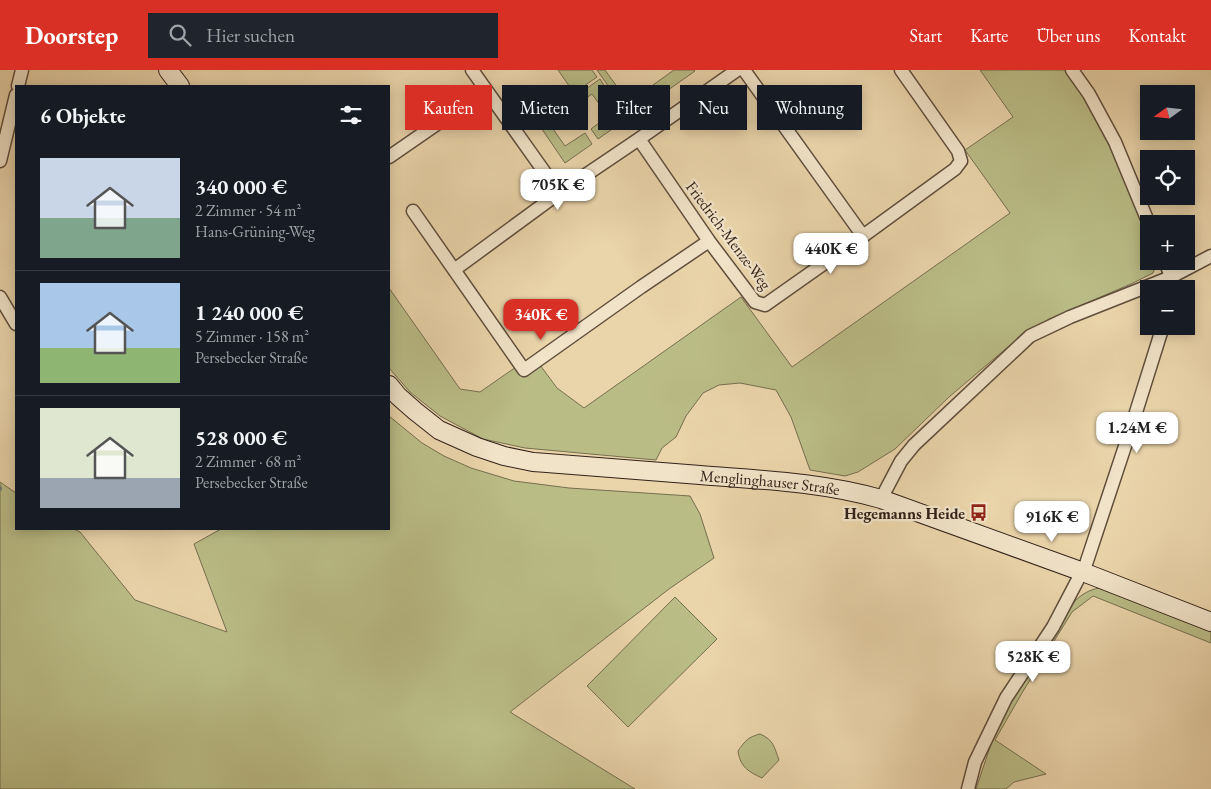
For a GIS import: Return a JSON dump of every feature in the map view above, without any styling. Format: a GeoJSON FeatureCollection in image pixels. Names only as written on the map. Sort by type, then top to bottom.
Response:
{"type":"FeatureCollection","features":[{"type":"Feature","properties":{"kind":"street"},"geometry":{"type":"LineString","coordinates":[[18,85],[22,70]]}},
{"type":"Feature","properties":{"kind":"street"},"geometry":{"type":"LineString","coordinates":[[168,70],[179,85]]}},
{"type":"Feature","properties":{"kind":"street"},"geometry":{"type":"LineString","coordinates":[[472,70],[482,85]]}},
{"type":"Feature","properties":{"kind":"street"},"geometry":{"type":"LineString","coordinates":[[454,270],[559,193],[737,70]]}},
{"type":"Feature","properties":{"kind":"street"},"geometry":{"type":"LineString","coordinates":[[744,70],[863,236]]}},
{"type":"Feature","properties":{"kind":"street","name":"Friedrich-Menze-Weg"},"geometry":{"type":"LineString","coordinates":[[639,139],[755,302],[765,305],[863,236],[961,162],[958,151],[901,70]]}},
{"type":"Feature","properties":{"kind":"street"},"geometry":{"type":"LineString","coordinates":[[1072,70],[1089,94],[1115,142],[1145,215]]}},
{"type":"Feature","properties":{"kind":"street"},"geometry":{"type":"LineString","coordinates":[[492,98],[559,193]]}},
{"type":"Feature","properties":{"kind":"street"},"geometry":{"type":"LineString","coordinates":[[0,161],[15,99]]}},
{"type":"Feature","properties":{"kind":"street"},"geometry":{"type":"LineString","coordinates":[[390,155],[427,130]]}},
{"type":"Feature","properties":{"kind":"street"},"geometry":{"type":"LineString","coordinates":[[413,211],[524,370],[641,287],[710,241]]}},
{"type":"Feature","properties":{"kind":"street"},"geometry":{"type":"LineString","coordinates":[[1176,280],[1211,256]]}},
{"type":"Feature","properties":{"kind":"street"},"geometry":{"type":"LineString","coordinates":[[881,500],[901,461],[914,445],[1030,336],[1070,317],[1140,294]]}},
{"type":"Feature","properties":{"kind":"street"},"geometry":{"type":"LineString","coordinates":[[0,297],[15,322]]}},
{"type":"Feature","properties":{"kind":"street"},"geometry":{"type":"LineString","coordinates":[[968,789],[975,762],[1006,698],[1053,627],[1083,572],[1160,335]]}},
{"type":"Feature","properties":{"kind":"street","name":"Menglinghauser Straße"},"geometry":{"type":"LineString","coordinates":[[390,386],[404,401],[438,430],[476,448],[533,462],[773,481],[825,486],[855,492],[1083,572],[1211,622]]}},
{"type":"Feature","properties":{"kind":"green space"},"geometry":{"type":"Polygon","coordinates":[[[558,70],[592,70],[597,77],[586,85],[568,85],[558,70]]]}},
{"type":"Feature","properties":{"kind":"green space"},"geometry":{"type":"Polygon","coordinates":[[[597,70],[605,70],[616,85],[608,85],[597,70]]]}},
{"type":"Feature","properties":{"kind":"green space"},"geometry":{"type":"Polygon","coordinates":[[[674,70],[695,71],[670,89],[670,85],[653,85],[674,70]]]}},
{"type":"Feature","properties":{"kind":"green space"},"geometry":{"type":"Polygon","coordinates":[[[980,70],[1065,70],[1105,133],[1140,218],[1140,270],[1154,270],[1153,273],[1131,284],[1049,319],[1009,346],[949,397],[895,449],[858,472],[845,476],[810,470],[791,417],[776,390],[740,383],[719,385],[703,393],[686,416],[676,437],[662,448],[656,460],[525,448],[483,439],[440,416],[410,392],[390,369],[390,289],[460,389],[480,392],[516,367],[524,377],[540,365],[557,388],[584,408],[741,297],[792,367],[1010,213],[965,150],[1013,117],[980,70]]]}},
{"type":"Feature","properties":{"kind":"green space"},"geometry":{"type":"Polygon","coordinates":[[[600,79],[604,85],[598,85],[598,102],[592,94],[588,97],[588,88],[600,79]]]}},
{"type":"Feature","properties":{"kind":"green space"},"geometry":{"type":"Polygon","coordinates":[[[598,124],[598,130],[611,130],[598,139],[591,129],[598,124]]]}},
{"type":"Feature","properties":{"kind":"green space"},"geometry":{"type":"Polygon","coordinates":[[[543,130],[554,130],[565,146],[585,133],[592,144],[565,163],[543,130]]]}},
{"type":"Feature","properties":{"kind":"green space"},"geometry":{"type":"Polygon","coordinates":[[[390,417],[422,443],[444,456],[471,468],[514,481],[569,488],[690,496],[700,514],[714,558],[669,589],[510,712],[635,789],[0,789],[0,482],[15,492],[15,530],[76,530],[80,532],[135,600],[227,632],[194,544],[219,530],[390,530],[390,417]]]}},
{"type":"Feature","properties":{"kind":"green space"},"geometry":{"type":"Polygon","coordinates":[[[1099,588],[1211,632],[1211,643],[1093,596],[1072,612],[995,740],[1046,774],[1014,782],[1006,789],[976,789],[993,738],[1009,706],[1075,601],[1080,596],[1099,588]]]}},
{"type":"Feature","properties":{"kind":"green space"},"geometry":{"type":"Polygon","coordinates":[[[675,597],[717,639],[628,727],[587,686],[675,597]]]}},
{"type":"Feature","properties":{"kind":"green space"},"geometry":{"type":"Polygon","coordinates":[[[760,734],[771,741],[779,760],[762,778],[753,774],[743,765],[738,751],[747,740],[760,734]]]}},
{"type":"Feature","properties":{"kind":"place","name":"Hegemanns Heide"},"geometry":{"type":"Point","coordinates":[979,513]}}]}
